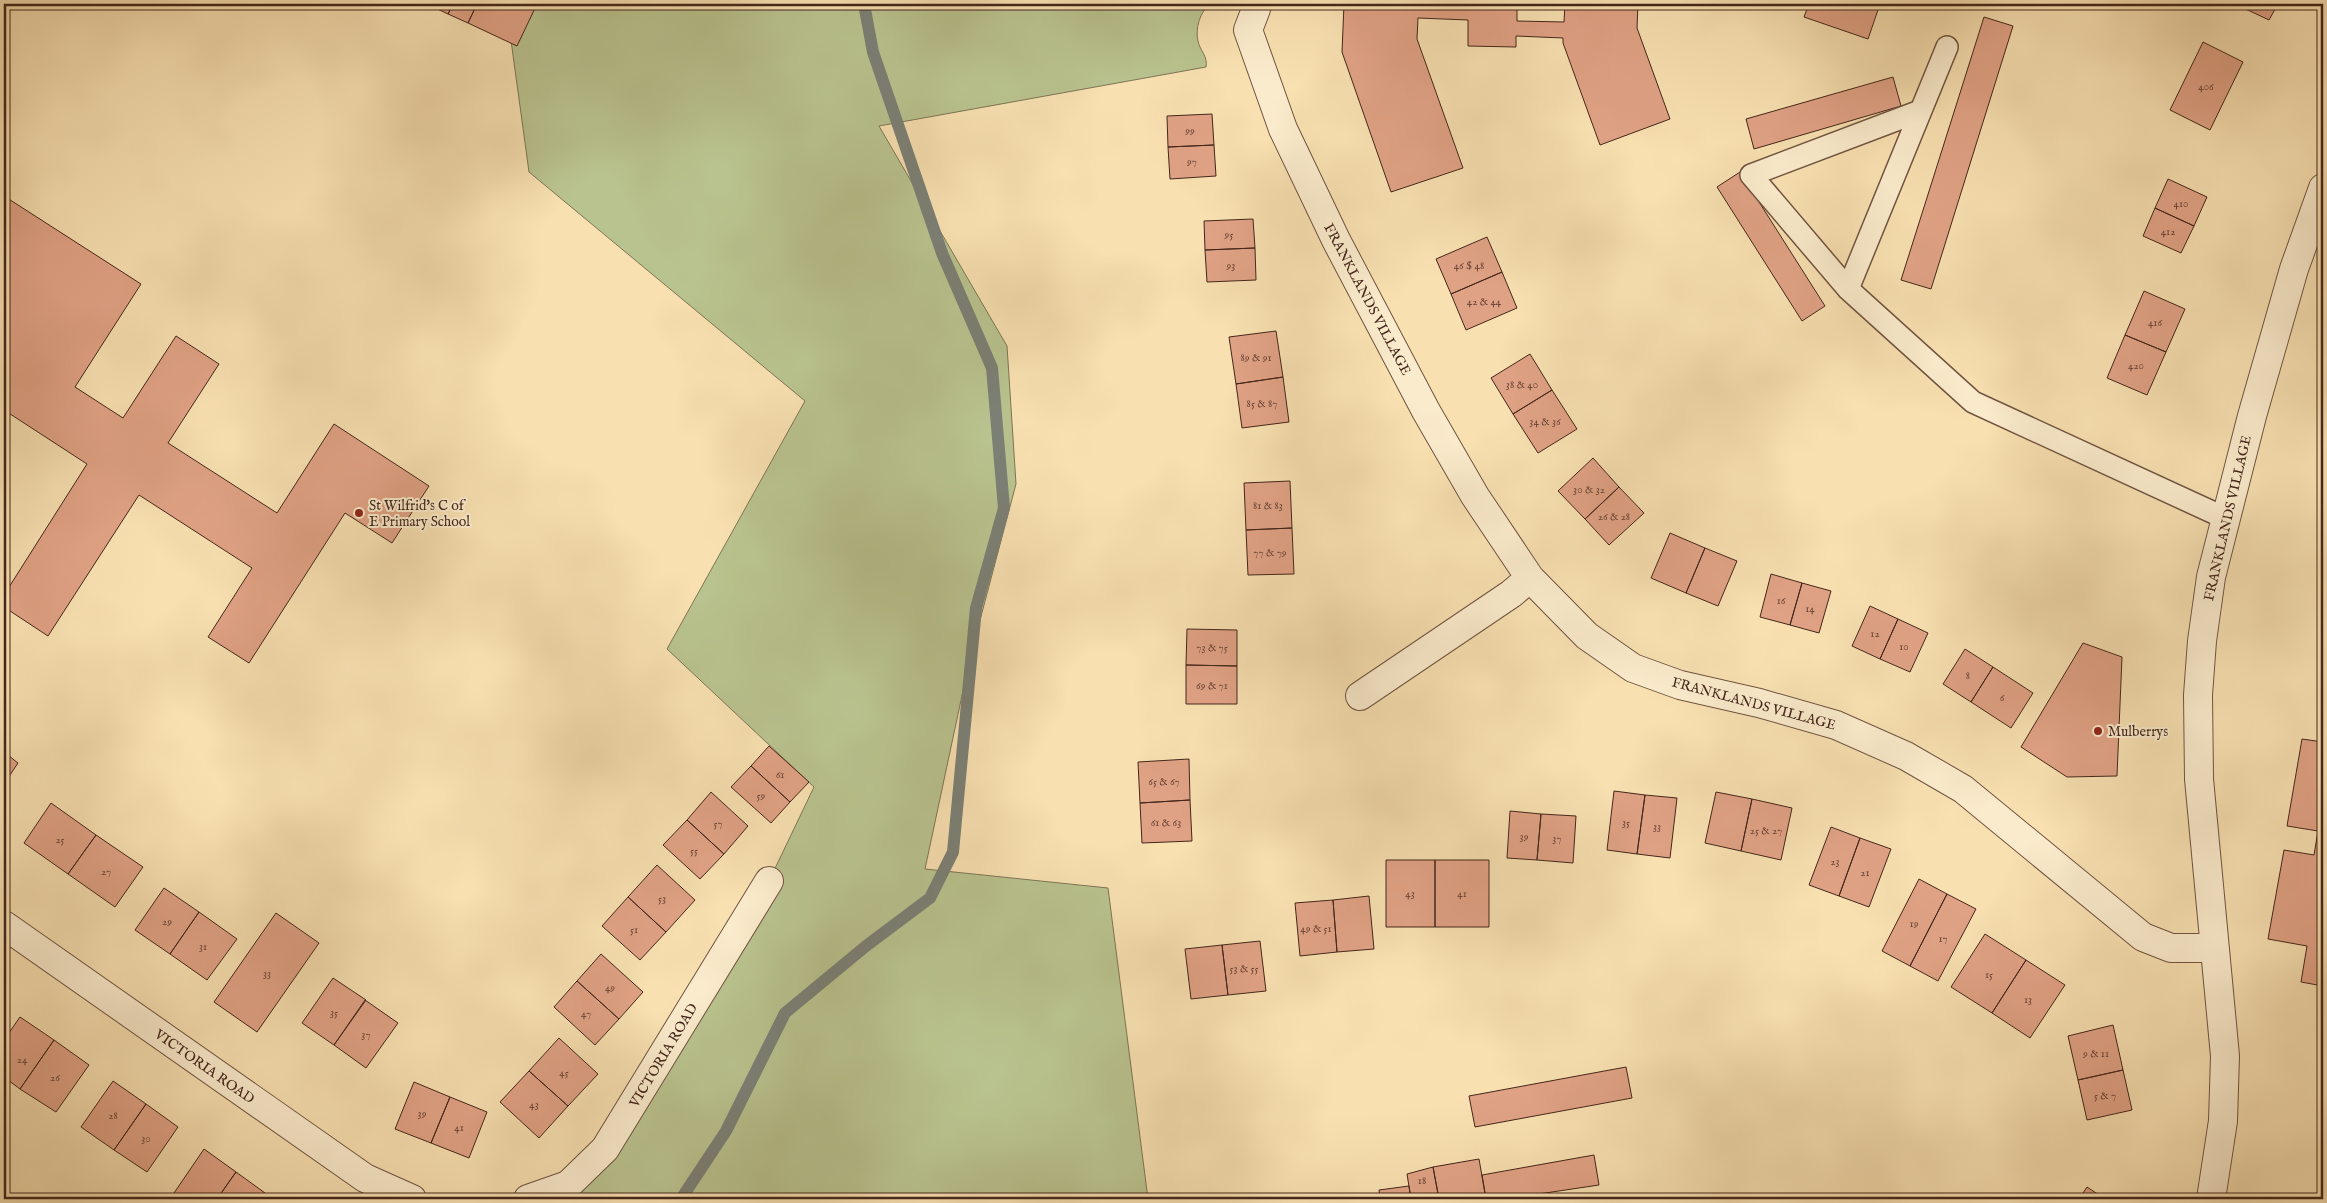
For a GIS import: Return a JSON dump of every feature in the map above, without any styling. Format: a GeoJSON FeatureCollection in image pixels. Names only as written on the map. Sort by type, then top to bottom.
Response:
{"type":"FeatureCollection","features":[{"type":"Feature","properties":{"kind":"street","name":"FRANKLANDS VILLAGE"},"geometry":{"type":"LineString","coordinates":[[1256,4],[1248,30],[1283,129],[1336,240],[1475,496],[1530,578],[1587,636],[1634,668],[1680,685],[1759,703],[1836,725],[1906,756],[1963,789],[2143,936],[2171,948],[2213,948]]}},
{"type":"Feature","properties":{"kind":"street","name":"FRANKLANDS VILLAGE"},"geometry":{"type":"LineString","coordinates":[[2211,1199],[2223,1121],[2225,1056],[2213,948],[2199,779],[2198,695],[2202,641],[2211,577],[2225,518],[2294,269],[2323,188]]}},
{"type":"Feature","properties":{"kind":"street"},"geometry":{"type":"LineString","coordinates":[[1360,696],[1511,594],[1530,578]]}},
{"type":"Feature","properties":{"kind":"street","name":"VICTORIA ROAD"},"geometry":{"type":"LineString","coordinates":[[528,1199],[568,1185],[605,1149],[769,881]]}},
{"type":"Feature","properties":{"kind":"street","name":"VICTORIA ROAD"},"geometry":{"type":"LineString","coordinates":[[4,925],[365,1178],[412,1199]]}},
{"type":"Feature","properties":{"kind":"lane"},"geometry":{"type":"LineString","coordinates":[[1848,288],[1947,47]]}},
{"type":"Feature","properties":{"kind":"lane"},"geometry":{"type":"LineString","coordinates":[[1920,111],[1751,175],[1848,288],[1972,402],[2225,518]]}},
{"type":"Feature","properties":{"kind":"green space"},"geometry":{"type":"Polygon","coordinates":[[[506,4],[1210,4],[1201,16],[1197,31],[1199,45],[1206,60],[1206,67],[879,126],[1007,346],[1016,484],[970,658],[925,869],[1108,888],[1148,1199],[559,1199],[769,881],[814,787],[667,649],[805,401],[529,172],[506,4]]]}},
{"type":"Feature","properties":{"kind":"building"},"geometry":{"type":"Polygon","coordinates":[[[427,4],[453,4],[448,14],[427,4]]]}},
{"type":"Feature","properties":{"kind":"building"},"geometry":{"type":"Polygon","coordinates":[[[453,4],[477,4],[468,23],[448,14],[453,4]]]}},
{"type":"Feature","properties":{"kind":"building"},"geometry":{"type":"Polygon","coordinates":[[[477,4],[537,4],[517,46],[468,23],[477,4]]]}},
{"type":"Feature","properties":{"kind":"building"},"geometry":{"type":"Polygon","coordinates":[[[1344,4],[1517,4],[1517,21],[1564,22],[1565,4],[1638,4],[1637,28],[1670,119],[1600,145],[1563,43],[1563,38],[1516,36],[1516,47],[1468,46],[1468,20],[1418,18],[1417,39],[1463,168],[1391,192],[1342,52],[1344,4]]]}},
{"type":"Feature","properties":{"kind":"building"},"geometry":{"type":"Polygon","coordinates":[[[1809,4],[1880,4],[1868,39],[1804,17],[1809,4]]]}},
{"type":"Feature","properties":{"kind":"building"},"geometry":{"type":"Polygon","coordinates":[[[2235,4],[2278,4],[2269,20],[2235,4]]]}},
{"type":"Feature","properties":{"kind":"building"},"geometry":{"type":"Polygon","coordinates":[[[1984,17],[2013,26],[1931,289],[1901,280],[1984,17]]]}},
{"type":"Feature","properties":{"kind":"building"},"geometry":{"type":"Polygon","coordinates":[[[2203,42],[2243,62],[2210,130],[2170,110],[2203,42]]]}},
{"type":"Feature","properties":{"kind":"building"},"geometry":{"type":"Polygon","coordinates":[[[1893,77],[1901,106],[1754,149],[1746,119],[1893,77]]]}},
{"type":"Feature","properties":{"kind":"building"},"geometry":{"type":"Polygon","coordinates":[[[1212,114],[1214,145],[1168,147],[1167,116],[1212,114]]]}},
{"type":"Feature","properties":{"kind":"building"},"geometry":{"type":"Polygon","coordinates":[[[1214,145],[1216,176],[1170,179],[1168,147],[1214,145]]]}},
{"type":"Feature","properties":{"kind":"building"},"geometry":{"type":"Polygon","coordinates":[[[1740,172],[1825,306],[1802,321],[1717,187],[1740,172]]]}},
{"type":"Feature","properties":{"kind":"building"},"geometry":{"type":"Polygon","coordinates":[[[2168,179],[2207,197],[2194,226],[2155,208],[2168,179]]]}},
{"type":"Feature","properties":{"kind":"building"},"geometry":{"type":"Polygon","coordinates":[[[4,196],[141,284],[75,387],[123,418],[176,336],[219,364],[168,443],[277,513],[334,424],[429,486],[392,543],[345,513],[249,663],[208,637],[252,568],[139,495],[48,636],[4,607],[4,595],[87,464],[4,410],[4,196]]]}},
{"type":"Feature","properties":{"kind":"building"},"geometry":{"type":"Polygon","coordinates":[[[2155,208],[2194,226],[2181,253],[2143,236],[2155,208]]]}},
{"type":"Feature","properties":{"kind":"building"},"geometry":{"type":"Polygon","coordinates":[[[1253,219],[1255,248],[1205,250],[1204,221],[1253,219]]]}},
{"type":"Feature","properties":{"kind":"building"},"geometry":{"type":"Polygon","coordinates":[[[1487,237],[1502,272],[1451,294],[1436,259],[1487,237]]]}},
{"type":"Feature","properties":{"kind":"building"},"geometry":{"type":"Polygon","coordinates":[[[1255,248],[1256,280],[1207,282],[1205,250],[1255,248]]]}},
{"type":"Feature","properties":{"kind":"building"},"geometry":{"type":"Polygon","coordinates":[[[1502,272],[1517,308],[1466,330],[1451,294],[1502,272]]]}},
{"type":"Feature","properties":{"kind":"building"},"geometry":{"type":"Polygon","coordinates":[[[2144,291],[2185,309],[2166,352],[2125,335],[2144,291]]]}},
{"type":"Feature","properties":{"kind":"building"},"geometry":{"type":"Polygon","coordinates":[[[1276,331],[1283,377],[1236,384],[1229,337],[1276,331]]]}},
{"type":"Feature","properties":{"kind":"building"},"geometry":{"type":"Polygon","coordinates":[[[2125,335],[2166,352],[2147,395],[2107,378],[2125,335]]]}},
{"type":"Feature","properties":{"kind":"building"},"geometry":{"type":"Polygon","coordinates":[[[1530,354],[1552,390],[1513,414],[1491,378],[1530,354]]]}},
{"type":"Feature","properties":{"kind":"building"},"geometry":{"type":"Polygon","coordinates":[[[1283,377],[1289,422],[1242,428],[1236,384],[1283,377]]]}},
{"type":"Feature","properties":{"kind":"building"},"geometry":{"type":"Polygon","coordinates":[[[1552,390],[1577,429],[1538,453],[1513,414],[1552,390]]]}},
{"type":"Feature","properties":{"kind":"building"},"geometry":{"type":"Polygon","coordinates":[[[1593,458],[1619,487],[1585,519],[1558,491],[1593,458]]]}},
{"type":"Feature","properties":{"kind":"building"},"geometry":{"type":"Polygon","coordinates":[[[1290,481],[1292,528],[1246,530],[1244,483],[1290,481]]]}},
{"type":"Feature","properties":{"kind":"building"},"geometry":{"type":"Polygon","coordinates":[[[1619,487],[1644,513],[1609,545],[1585,519],[1619,487]]]}},
{"type":"Feature","properties":{"kind":"building"},"geometry":{"type":"Polygon","coordinates":[[[1292,528],[1294,574],[1248,575],[1246,530],[1292,528]]]}},
{"type":"Feature","properties":{"kind":"building"},"geometry":{"type":"Polygon","coordinates":[[[1670,533],[1705,548],[1686,593],[1651,578],[1670,533]]]}},
{"type":"Feature","properties":{"kind":"building"},"geometry":{"type":"Polygon","coordinates":[[[1705,548],[1737,561],[1718,606],[1686,593],[1705,548]]]}},
{"type":"Feature","properties":{"kind":"building"},"geometry":{"type":"Polygon","coordinates":[[[1771,574],[1802,583],[1790,625],[1760,617],[1771,574]]]}},
{"type":"Feature","properties":{"kind":"building"},"geometry":{"type":"Polygon","coordinates":[[[1802,583],[1831,591],[1819,633],[1790,625],[1802,583]]]}},
{"type":"Feature","properties":{"kind":"building"},"geometry":{"type":"Polygon","coordinates":[[[1870,606],[1898,619],[1880,659],[1852,646],[1870,606]]]}},
{"type":"Feature","properties":{"kind":"building"},"geometry":{"type":"Polygon","coordinates":[[[1898,619],[1928,633],[1910,672],[1880,659],[1898,619]]]}},
{"type":"Feature","properties":{"kind":"building"},"geometry":{"type":"Polygon","coordinates":[[[1187,629],[1237,630],[1237,666],[1186,665],[1187,629]]]}},
{"type":"Feature","properties":{"kind":"building"},"geometry":{"type":"Polygon","coordinates":[[[2083,643],[2122,657],[2117,776],[2067,777],[2021,747],[2083,643]]]}},
{"type":"Feature","properties":{"kind":"building"},"geometry":{"type":"Polygon","coordinates":[[[1965,649],[1993,667],[1971,702],[1943,684],[1965,649]]]}},
{"type":"Feature","properties":{"kind":"building"},"geometry":{"type":"Polygon","coordinates":[[[1186,665],[1237,666],[1237,704],[1186,704],[1186,665]]]}},
{"type":"Feature","properties":{"kind":"building"},"geometry":{"type":"Polygon","coordinates":[[[1993,667],[2033,693],[2011,728],[1971,702],[1993,667]]]}},
{"type":"Feature","properties":{"kind":"building"},"geometry":{"type":"Polygon","coordinates":[[[2302,739],[2323,742],[2323,986],[2301,982],[2307,946],[2268,939],[2284,850],[2314,855],[2318,831],[2287,826],[2302,739]]]}},
{"type":"Feature","properties":{"kind":"building"},"geometry":{"type":"Polygon","coordinates":[[[769,746],[809,782],[790,802],[751,766],[769,746]]]}},
{"type":"Feature","properties":{"kind":"building"},"geometry":{"type":"Polygon","coordinates":[[[4,752],[18,763],[4,784],[4,752]]]}},
{"type":"Feature","properties":{"kind":"building"},"geometry":{"type":"Polygon","coordinates":[[[1189,759],[1190,800],[1140,803],[1138,762],[1189,759]]]}},
{"type":"Feature","properties":{"kind":"building"},"geometry":{"type":"Polygon","coordinates":[[[751,766],[790,802],[771,823],[731,787],[751,766]]]}},
{"type":"Feature","properties":{"kind":"building"},"geometry":{"type":"Polygon","coordinates":[[[1614,791],[1645,795],[1637,854],[1607,850],[1614,791]]]}},
{"type":"Feature","properties":{"kind":"building"},"geometry":{"type":"Polygon","coordinates":[[[711,792],[748,826],[724,854],[687,820],[711,792]]]}},
{"type":"Feature","properties":{"kind":"building"},"geometry":{"type":"Polygon","coordinates":[[[1716,792],[1752,799],[1741,851],[1705,843],[1716,792]]]}},
{"type":"Feature","properties":{"kind":"building"},"geometry":{"type":"Polygon","coordinates":[[[1645,795],[1677,798],[1670,858],[1637,854],[1645,795]]]}},
{"type":"Feature","properties":{"kind":"building"},"geometry":{"type":"Polygon","coordinates":[[[1752,799],[1792,808],[1781,860],[1741,851],[1752,799]]]}},
{"type":"Feature","properties":{"kind":"building"},"geometry":{"type":"Polygon","coordinates":[[[1190,800],[1192,841],[1142,843],[1140,803],[1190,800]]]}},
{"type":"Feature","properties":{"kind":"building"},"geometry":{"type":"Polygon","coordinates":[[[51,803],[96,835],[68,874],[24,843],[51,803]]]}},
{"type":"Feature","properties":{"kind":"building"},"geometry":{"type":"Polygon","coordinates":[[[1510,811],[1541,814],[1537,860],[1507,858],[1510,811]]]}},
{"type":"Feature","properties":{"kind":"building"},"geometry":{"type":"Polygon","coordinates":[[[1541,814],[1576,816],[1573,863],[1537,860],[1541,814]]]}},
{"type":"Feature","properties":{"kind":"building"},"geometry":{"type":"Polygon","coordinates":[[[687,820],[724,854],[700,879],[663,845],[687,820]]]}},
{"type":"Feature","properties":{"kind":"building"},"geometry":{"type":"Polygon","coordinates":[[[1831,827],[1860,838],[1839,896],[1809,885],[1831,827]]]}},
{"type":"Feature","properties":{"kind":"building"},"geometry":{"type":"Polygon","coordinates":[[[96,835],[143,867],[115,907],[68,874],[96,835]]]}},
{"type":"Feature","properties":{"kind":"building"},"geometry":{"type":"Polygon","coordinates":[[[1860,838],[1891,849],[1869,907],[1839,896],[1860,838]]]}},
{"type":"Feature","properties":{"kind":"building"},"geometry":{"type":"Polygon","coordinates":[[[1386,860],[1435,860],[1435,927],[1386,927],[1386,860]]]}},
{"type":"Feature","properties":{"kind":"building"},"geometry":{"type":"Polygon","coordinates":[[[1435,860],[1489,860],[1489,927],[1435,927],[1435,860]]]}},
{"type":"Feature","properties":{"kind":"building"},"geometry":{"type":"Polygon","coordinates":[[[657,865],[695,900],[666,932],[628,897],[657,865]]]}},
{"type":"Feature","properties":{"kind":"building"},"geometry":{"type":"Polygon","coordinates":[[[1919,879],[1947,894],[1910,966],[1882,951],[1919,879]]]}},
{"type":"Feature","properties":{"kind":"building"},"geometry":{"type":"Polygon","coordinates":[[[164,888],[199,912],[170,954],[135,930],[164,888]]]}},
{"type":"Feature","properties":{"kind":"building"},"geometry":{"type":"Polygon","coordinates":[[[1947,894],[1976,909],[1938,981],[1910,966],[1947,894]]]}},
{"type":"Feature","properties":{"kind":"building"},"geometry":{"type":"Polygon","coordinates":[[[1369,896],[1374,949],[1337,952],[1333,900],[1369,896]]]}},
{"type":"Feature","properties":{"kind":"building"},"geometry":{"type":"Polygon","coordinates":[[[628,897],[666,932],[640,960],[602,926],[628,897]]]}},
{"type":"Feature","properties":{"kind":"building"},"geometry":{"type":"Polygon","coordinates":[[[1333,900],[1337,952],[1300,956],[1295,903],[1333,900]]]}},
{"type":"Feature","properties":{"kind":"building"},"geometry":{"type":"Polygon","coordinates":[[[199,912],[237,939],[207,980],[170,954],[199,912]]]}},
{"type":"Feature","properties":{"kind":"building"},"geometry":{"type":"Polygon","coordinates":[[[276,913],[319,943],[257,1032],[214,1002],[276,913]]]}},
{"type":"Feature","properties":{"kind":"building"},"geometry":{"type":"Polygon","coordinates":[[[1985,934],[2026,960],[1992,1013],[1951,987],[1985,934]]]}},
{"type":"Feature","properties":{"kind":"building"},"geometry":{"type":"Polygon","coordinates":[[[1260,941],[1266,991],[1228,995],[1222,945],[1260,941]]]}},
{"type":"Feature","properties":{"kind":"building"},"geometry":{"type":"Polygon","coordinates":[[[1222,945],[1228,995],[1191,999],[1185,949],[1222,945]]]}},
{"type":"Feature","properties":{"kind":"building"},"geometry":{"type":"Polygon","coordinates":[[[601,954],[643,992],[619,1019],[577,981],[601,954]]]}},
{"type":"Feature","properties":{"kind":"building"},"geometry":{"type":"Polygon","coordinates":[[[2026,960],[2065,985],[2030,1038],[1992,1013],[2026,960]]]}},
{"type":"Feature","properties":{"kind":"building"},"geometry":{"type":"Polygon","coordinates":[[[333,978],[366,1000],[334,1045],[302,1023],[333,978]]]}},
{"type":"Feature","properties":{"kind":"building"},"geometry":{"type":"Polygon","coordinates":[[[577,981],[619,1019],[595,1045],[554,1007],[577,981]]]}},
{"type":"Feature","properties":{"kind":"building"},"geometry":{"type":"Polygon","coordinates":[[[365,1000],[398,1023],[366,1068],[334,1045],[365,1000]]]}},
{"type":"Feature","properties":{"kind":"building"},"geometry":{"type":"Polygon","coordinates":[[[20,1017],[54,1040],[20,1089],[4,1077],[4,1040],[20,1017]]]}},
{"type":"Feature","properties":{"kind":"building"},"geometry":{"type":"Polygon","coordinates":[[[2113,1025],[2123,1070],[2078,1080],[2068,1036],[2113,1025]]]}},
{"type":"Feature","properties":{"kind":"building"},"geometry":{"type":"Polygon","coordinates":[[[559,1038],[598,1074],[568,1106],[529,1071],[559,1038]]]}},
{"type":"Feature","properties":{"kind":"building"},"geometry":{"type":"Polygon","coordinates":[[[54,1040],[89,1065],[56,1112],[20,1089],[54,1040]]]}},
{"type":"Feature","properties":{"kind":"building"},"geometry":{"type":"Polygon","coordinates":[[[1626,1067],[1632,1098],[1475,1127],[1469,1096],[1626,1067]]]}},
{"type":"Feature","properties":{"kind":"building"},"geometry":{"type":"Polygon","coordinates":[[[2123,1070],[2132,1110],[2087,1120],[2078,1080],[2123,1070]]]}},
{"type":"Feature","properties":{"kind":"building"},"geometry":{"type":"Polygon","coordinates":[[[529,1071],[568,1106],[539,1138],[500,1102],[529,1071]]]}},
{"type":"Feature","properties":{"kind":"building"},"geometry":{"type":"Polygon","coordinates":[[[113,1081],[146,1104],[114,1150],[81,1127],[113,1081]]]}},
{"type":"Feature","properties":{"kind":"building"},"geometry":{"type":"Polygon","coordinates":[[[414,1082],[450,1097],[431,1143],[395,1129],[414,1082]]]}},
{"type":"Feature","properties":{"kind":"building"},"geometry":{"type":"Polygon","coordinates":[[[450,1097],[487,1112],[469,1158],[431,1143],[450,1097]]]}},
{"type":"Feature","properties":{"kind":"building"},"geometry":{"type":"Polygon","coordinates":[[[146,1104],[178,1127],[147,1172],[114,1150],[146,1104]]]}},
{"type":"Feature","properties":{"kind":"building"},"geometry":{"type":"Polygon","coordinates":[[[204,1149],[236,1172],[217,1199],[183,1199],[174,1193],[204,1149]]]}},
{"type":"Feature","properties":{"kind":"building"},"geometry":{"type":"Polygon","coordinates":[[[1594,1155],[1599,1185],[1505,1199],[1486,1199],[1482,1175],[1594,1155]]]}},
{"type":"Feature","properties":{"kind":"building"},"geometry":{"type":"Polygon","coordinates":[[[1479,1159],[1486,1199],[1439,1199],[1433,1167],[1479,1159]]]}},
{"type":"Feature","properties":{"kind":"building"},"geometry":{"type":"Polygon","coordinates":[[[1433,1167],[1439,1199],[1411,1199],[1407,1174],[1433,1167]]]}},
{"type":"Feature","properties":{"kind":"building"},"geometry":{"type":"Polygon","coordinates":[[[236,1172],[265,1193],[261,1199],[217,1199],[236,1172]]]}},
{"type":"Feature","properties":{"kind":"building"},"geometry":{"type":"Polygon","coordinates":[[[1409,1186],[1411,1199],[1380,1199],[1379,1190],[1409,1186]]]}},
{"type":"Feature","properties":{"kind":"building"},"geometry":{"type":"Polygon","coordinates":[[[2087,1187],[2105,1199],[2079,1199],[2087,1187]]]}},
{"type":"Feature","properties":{"kind":"waterway"},"geometry":{"type":"LineString","coordinates":[[681,1199],[726,1131],[785,1013],[866,946],[930,898],[953,852],[976,608],[1004,508],[992,368],[942,253],[873,52],[864,4]]}},
{"type":"Feature","properties":{"kind":"place","name":"St Wilfrid's C of E Primary School"},"geometry":{"type":"Point","coordinates":[359,513]}},
{"type":"Feature","properties":{"kind":"place","name":"Mulberrys"},"geometry":{"type":"Point","coordinates":[2098,731]}}]}
